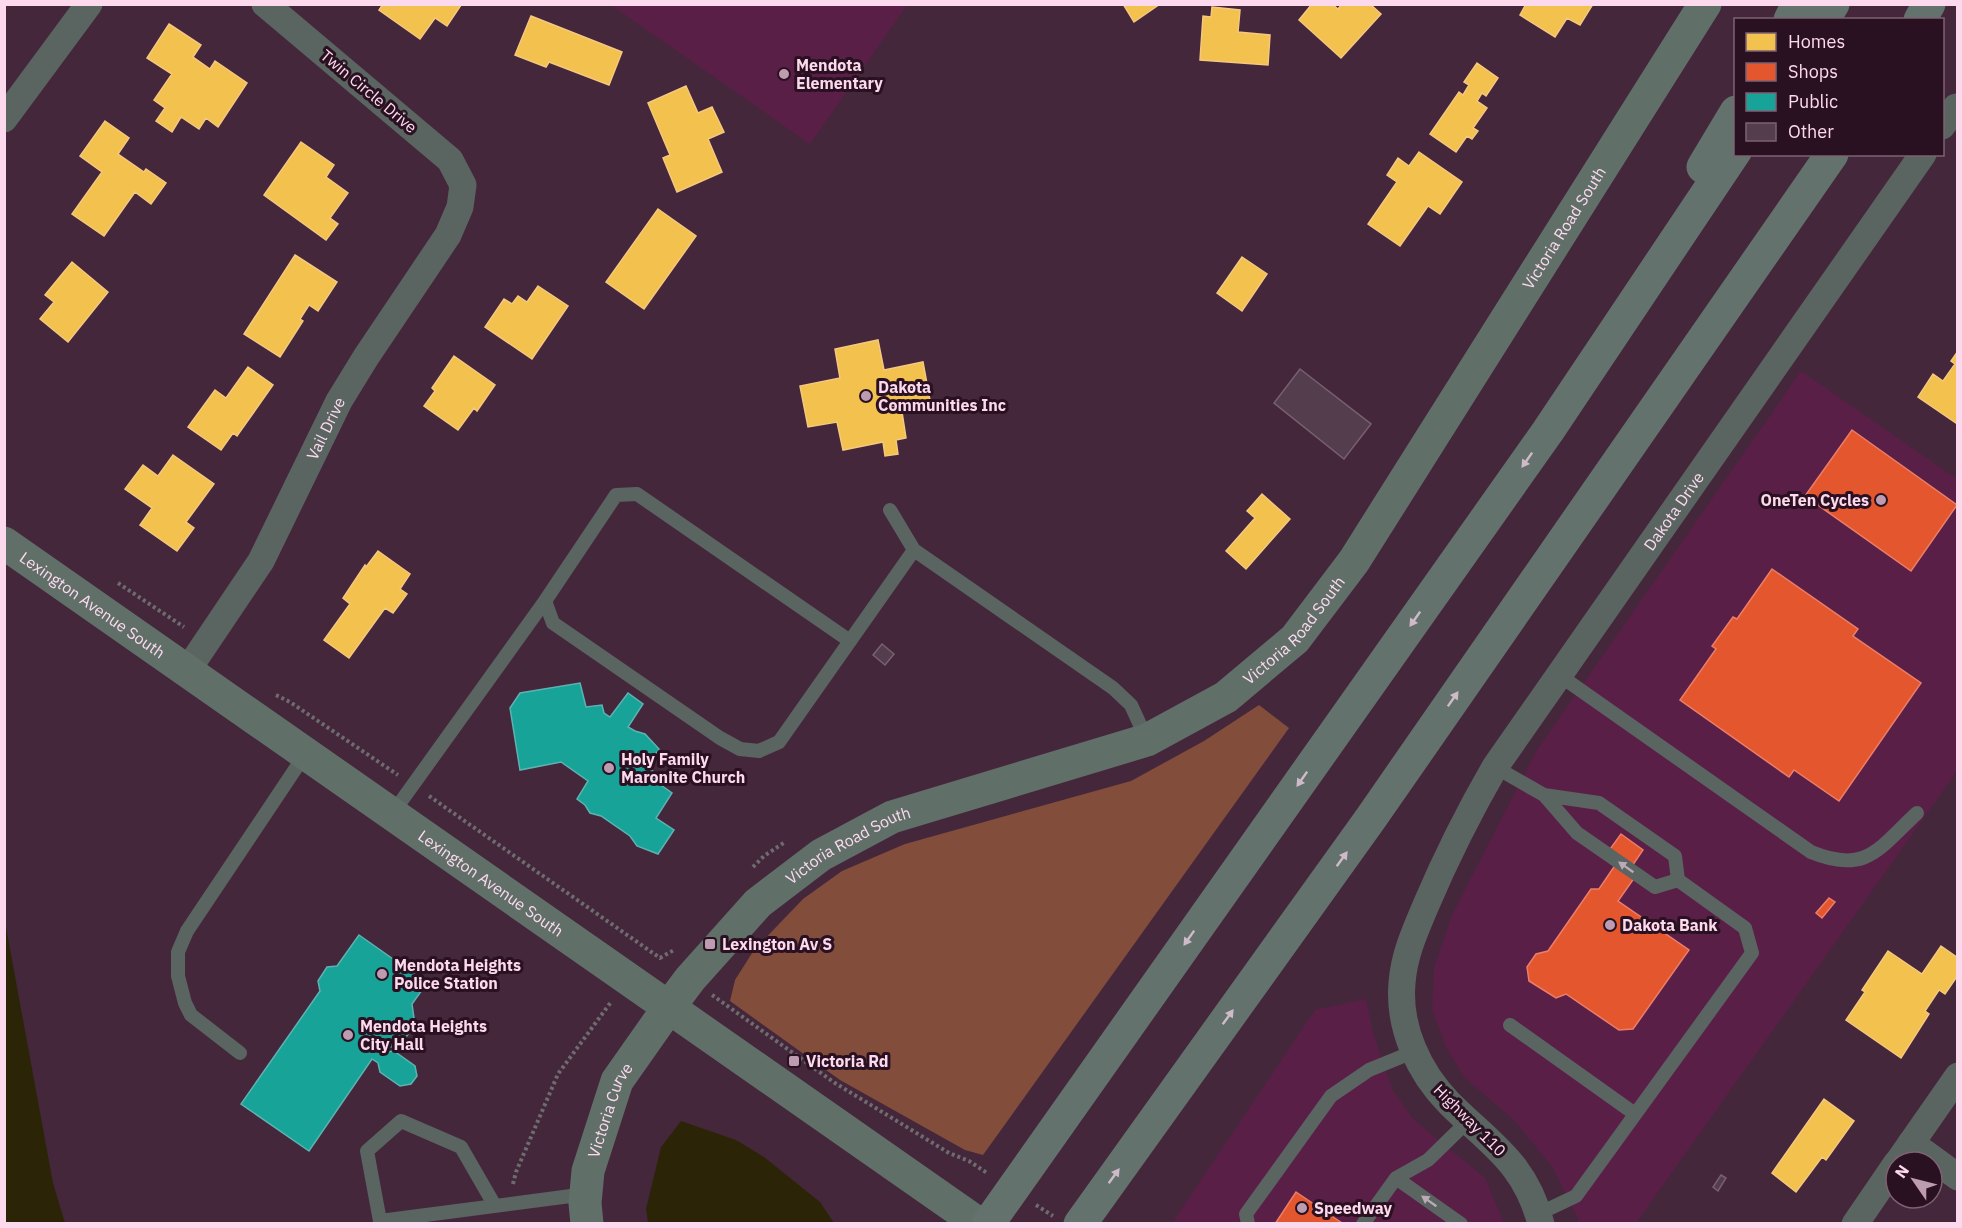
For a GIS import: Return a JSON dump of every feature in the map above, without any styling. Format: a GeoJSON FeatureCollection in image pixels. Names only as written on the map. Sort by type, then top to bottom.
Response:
{"type":"FeatureCollection","features":[{"type":"Feature","properties":{"kind":"highway"},"geometry":{"type":"LineString","coordinates":[[1791,18],[1798,4]]}},
{"type":"Feature","properties":{"kind":"highway"},"geometry":{"type":"LineString","coordinates":[[1824,18],[1833,4]]}},
{"type":"Feature","properties":{"kind":"highway"},"geometry":{"type":"LineString","coordinates":[[1921,18],[1929,4]]}},
{"type":"Feature","properties":{"kind":"highway"},"geometry":{"type":"LineString","coordinates":[[1548,431],[1734,115]]}},
{"type":"Feature","properties":{"kind":"highway"},"geometry":{"type":"LineString","coordinates":[[988,1224],[1548,431],[1734,153]]}},
{"type":"Feature","properties":{"kind":"highway"},"geometry":{"type":"LineString","coordinates":[[1080,1224],[1371,818],[1831,156]]}},
{"type":"Feature","properties":{"kind":"street"},"geometry":{"type":"LineString","coordinates":[[4,119],[88,4]]}},
{"type":"Feature","properties":{"kind":"street","name":"Twin Circle Drive"},"geometry":{"type":"LineString","coordinates":[[265,4],[450,160],[463,185]]}},
{"type":"Feature","properties":{"kind":"street","name":"Victoria Road South"},"geometry":{"type":"LineString","coordinates":[[669,1007],[758,903],[821,855],[892,817],[1147,740],[1226,697],[1295,639],[1354,561],[1705,4]]}},
{"type":"Feature","properties":{"kind":"street","name":"Dakota Drive"},"geometry":{"type":"LineString","coordinates":[[1438,878],[1473,805],[1495,767],[1922,156]]}},
{"type":"Feature","properties":{"kind":"street","name":"Vail Drive"},"geometry":{"type":"LineString","coordinates":[[196,658],[261,561],[339,401],[448,235],[460,207],[463,185]]}},
{"type":"Feature","properties":{"kind":"street","name":"Lexington Avenue South"},"geometry":{"type":"LineString","coordinates":[[4,543],[196,658],[306,753],[979,1224]]}},
{"type":"Feature","properties":{"kind":"street","name":"Highway 110"},"geometry":{"type":"LineString","coordinates":[[1438,878],[1408,948],[1402,984],[1404,1014],[1413,1052],[1422,1070],[1437,1090],[1510,1161],[1531,1193],[1540,1219]]}},
{"type":"Feature","properties":{"kind":"street","name":"Victoria Curve"},"geometry":{"type":"LineString","coordinates":[[587,1209],[588,1171],[617,1081],[669,1007]]}},
{"type":"Feature","properties":{"kind":"street"},"geometry":{"type":"LineString","coordinates":[[1906,1150],[1958,1076]]}},
{"type":"Feature","properties":{"kind":"street"},"geometry":{"type":"LineString","coordinates":[[1855,1224],[1884,1182]]}},
{"type":"Feature","properties":{"kind":"lane"},"geometry":{"type":"LineString","coordinates":[[392,814],[411,784],[545,601],[616,495],[637,494],[850,641]]}},
{"type":"Feature","properties":{"kind":"lane"},"geometry":{"type":"LineString","coordinates":[[890,510],[914,550],[1113,688],[1131,705],[1147,740]]}},
{"type":"Feature","properties":{"kind":"lane"},"geometry":{"type":"LineString","coordinates":[[545,601],[553,623],[720,738],[740,749],[759,751],[778,742],[914,550]]}},
{"type":"Feature","properties":{"kind":"lane"},"geometry":{"type":"LineString","coordinates":[[1559,675],[1811,852],[1831,860],[1854,861],[1870,856],[1917,813]]}},
{"type":"Feature","properties":{"kind":"lane"},"geometry":{"type":"LineString","coordinates":[[240,1053],[191,1016],[178,976],[178,952],[187,931],[306,753]]}},
{"type":"Feature","properties":{"kind":"lane"},"geometry":{"type":"LineString","coordinates":[[1495,767],[1544,795],[1577,833],[1655,887],[1678,880]]}},
{"type":"Feature","properties":{"kind":"lane"},"geometry":{"type":"LineString","coordinates":[[1540,1219],[1576,1196],[1752,953],[1745,928],[1678,880],[1675,856],[1599,803],[1544,795]]}},
{"type":"Feature","properties":{"kind":"lane"},"geometry":{"type":"LineString","coordinates":[[1510,1025],[1635,1114]]}},
{"type":"Feature","properties":{"kind":"lane"},"geometry":{"type":"LineString","coordinates":[[1248,1224],[1246,1214],[1331,1096],[1369,1070],[1413,1052]]}},
{"type":"Feature","properties":{"kind":"lane"},"geometry":{"type":"LineString","coordinates":[[1363,1224],[1396,1178],[1428,1160],[1468,1120]]}},
{"type":"Feature","properties":{"kind":"lane"},"geometry":{"type":"LineString","coordinates":[[495,1206],[461,1147],[401,1121],[367,1151],[380,1221],[495,1206],[510,1204],[587,1209]]}},
{"type":"Feature","properties":{"kind":"lane"},"geometry":{"type":"LineString","coordinates":[[1396,1178],[1461,1224]]}},
{"type":"Feature","properties":{"kind":"path"},"geometry":{"type":"LineString","coordinates":[[114,580],[181,624],[196,658]]}},
{"type":"Feature","properties":{"kind":"path"},"geometry":{"type":"LineString","coordinates":[[271,692],[290,702],[411,784],[660,958],[682,946]]}},
{"type":"Feature","properties":{"kind":"path"},"geometry":{"type":"LineString","coordinates":[[750,870],[764,856],[794,836]]}},
{"type":"Feature","properties":{"kind":"path"},"geometry":{"type":"LineString","coordinates":[[732,1009],[835,1083],[949,1153],[969,1161]]}},
{"type":"Feature","properties":{"kind":"path"},"geometry":{"type":"LineString","coordinates":[[510,1204],[516,1172],[558,1074],[604,1011]]}},
{"type":"Feature","properties":{"kind":"shaded area","name":"Mendota Elementary"},"geometry":{"type":"Polygon","coordinates":[[[611,5],[907,5],[810,144],[611,5]]]}},
{"type":"Feature","properties":{"kind":"shaded area"},"geometry":{"type":"Polygon","coordinates":[[[1801,371],[1957,479],[1957,771],[1636,1223],[1578,1223],[1578,1218],[1553,1168],[1514,1120],[1465,1078],[1446,1047],[1432,1009],[1434,968],[1452,915],[1537,750],[1801,371]]]}},
{"type":"Feature","properties":{"kind":"shaded area"},"geometry":{"type":"Polygon","coordinates":[[[1259,705],[1289,728],[983,1155],[965,1150],[840,1080],[730,1001],[735,980],[754,950],[803,899],[842,871],[905,844],[1131,781],[1204,741],[1259,705]]]}},
{"type":"Feature","properties":{"kind":"shaded area"},"geometry":{"type":"Polygon","coordinates":[[[4,908],[53,1183],[65,1223],[5,1223],[4,908]]]}},
{"type":"Feature","properties":{"kind":"shaded area"},"geometry":{"type":"Polygon","coordinates":[[[1366,999],[1373,1033],[1392,1089],[1413,1119],[1485,1178],[1504,1223],[1175,1224],[1175,1219],[1315,1010],[1366,999]]]}},
{"type":"Feature","properties":{"kind":"shaded area"},"geometry":{"type":"Polygon","coordinates":[[[681,1121],[736,1140],[764,1157],[820,1202],[834,1223],[648,1223],[646,1209],[661,1147],[681,1121]]]}},
{"type":"Feature","properties":{"kind":"building: Homes"},"geometry":{"type":"Polygon","coordinates":[[[383,4],[461,5],[447,26],[435,18],[420,39],[379,10],[383,4]]]}},
{"type":"Feature","properties":{"kind":"building: Homes"},"geometry":{"type":"Polygon","coordinates":[[[1123,4],[1160,4],[1134,22],[1123,4]]]}},
{"type":"Feature","properties":{"kind":"building: Homes"},"geometry":{"type":"Polygon","coordinates":[[[1312,4],[1332,4],[1338,9],[1342,4],[1370,4],[1381,14],[1341,58],[1299,20],[1312,4]]]}},
{"type":"Feature","properties":{"kind":"building: Homes"},"geometry":{"type":"Polygon","coordinates":[[[1526,4],[1593,4],[1580,25],[1567,18],[1555,37],[1520,15],[1526,4]]]}},
{"type":"Feature","properties":{"kind":"building: Homes"},"geometry":{"type":"Polygon","coordinates":[[[1212,7],[1240,10],[1238,32],[1270,35],[1268,65],[1200,60],[1203,16],[1211,17],[1212,7]]]}},
{"type":"Feature","properties":{"kind":"building: Homes"},"geometry":{"type":"Polygon","coordinates":[[[531,16],[622,52],[609,85],[549,62],[546,67],[515,55],[531,16]]]}},
{"type":"Feature","properties":{"kind":"building: Homes"},"geometry":{"type":"Polygon","coordinates":[[[169,24],[201,45],[193,57],[210,69],[215,61],[247,83],[218,127],[206,118],[199,129],[181,117],[172,132],[156,121],[165,108],[154,100],[172,74],[147,58],[169,24]]]}},
{"type":"Feature","properties":{"kind":"building: Homes"},"geometry":{"type":"Polygon","coordinates":[[[1477,63],[1498,78],[1486,96],[1482,93],[1477,101],[1487,108],[1473,128],[1478,131],[1472,139],[1467,136],[1456,152],[1430,134],[1459,92],[1463,95],[1469,85],[1464,82],[1477,63]]]}},
{"type":"Feature","properties":{"kind":"building: Homes"},"geometry":{"type":"Polygon","coordinates":[[[686,86],[698,113],[712,107],[724,132],[708,139],[722,172],[677,192],[663,158],[670,155],[648,103],[686,86]]]}},
{"type":"Feature","properties":{"kind":"building: Homes"},"geometry":{"type":"Polygon","coordinates":[[[105,121],[129,138],[118,154],[144,172],[146,169],[166,183],[151,204],[135,192],[104,236],[72,214],[102,172],[80,156],[105,121]]]}},
{"type":"Feature","properties":{"kind":"building: Homes"},"geometry":{"type":"Polygon","coordinates":[[[301,142],[334,165],[326,177],[348,193],[330,218],[338,224],[326,240],[264,195],[301,142]]]}},
{"type":"Feature","properties":{"kind":"building: Homes"},"geometry":{"type":"Polygon","coordinates":[[[1419,152],[1462,182],[1440,214],[1428,206],[1400,246],[1368,224],[1397,182],[1387,175],[1398,158],[1409,166],[1419,152]]]}},
{"type":"Feature","properties":{"kind":"building: Homes"},"geometry":{"type":"Polygon","coordinates":[[[658,209],[696,236],[644,309],[606,282],[658,209]]]}},
{"type":"Feature","properties":{"kind":"building: Homes"},"geometry":{"type":"Polygon","coordinates":[[[295,255],[337,282],[318,311],[309,305],[300,319],[303,321],[280,357],[244,334],[295,255]]]}},
{"type":"Feature","properties":{"kind":"building: Homes"},"geometry":{"type":"Polygon","coordinates":[[[1242,257],[1267,274],[1242,311],[1217,293],[1242,257]]]}},
{"type":"Feature","properties":{"kind":"building: Homes"},"geometry":{"type":"Polygon","coordinates":[[[72,262],[108,292],[68,342],[40,319],[54,302],[45,295],[72,262]]]}},
{"type":"Feature","properties":{"kind":"building: Homes"},"geometry":{"type":"Polygon","coordinates":[[[538,286],[568,306],[532,359],[485,327],[504,299],[512,304],[518,296],[527,302],[538,286]]]}},
{"type":"Feature","properties":{"kind":"building: Homes","name":"Dakota Communities Inc"},"geometry":{"type":"Polygon","coordinates":[[[878,340],[884,370],[923,362],[931,406],[902,412],[906,438],[896,440],[898,454],[885,456],[883,442],[843,450],[837,422],[808,427],[800,386],[840,378],[835,349],[878,340]]]}},
{"type":"Feature","properties":{"kind":"building: Homes"},"geometry":{"type":"Polygon","coordinates":[[[1958,351],[1958,421],[1956,423],[1918,397],[1933,374],[1943,381],[1955,364],[1951,361],[1958,351]]]}},
{"type":"Feature","properties":{"kind":"building: Homes"},"geometry":{"type":"Polygon","coordinates":[[[454,356],[495,385],[477,411],[474,408],[458,430],[424,406],[435,391],[432,388],[454,356]]]}},
{"type":"Feature","properties":{"kind":"building: Homes"},"geometry":{"type":"Polygon","coordinates":[[[248,367],[273,385],[237,436],[233,433],[221,450],[188,427],[215,390],[226,398],[248,367]]]}},
{"type":"Feature","properties":{"kind":"building: Homes"},"geometry":{"type":"Polygon","coordinates":[[[173,455],[214,484],[186,522],[194,528],[177,551],[140,525],[152,508],[125,489],[143,465],[158,476],[173,455]]]}},
{"type":"Feature","properties":{"kind":"building: Homes"},"geometry":{"type":"Polygon","coordinates":[[[1262,494],[1290,519],[1246,569],[1226,551],[1255,518],[1247,511],[1262,494]]]}},
{"type":"Feature","properties":{"kind":"building: Homes"},"geometry":{"type":"Polygon","coordinates":[[[378,551],[410,574],[400,589],[407,594],[393,613],[385,608],[349,658],[324,640],[350,604],[343,598],[365,565],[366,567],[378,551]]]}},
{"type":"Feature","properties":{"kind":"building: Homes"},"geometry":{"type":"Polygon","coordinates":[[[1941,946],[1958,958],[1958,975],[1945,994],[1939,990],[1925,1011],[1929,1014],[1901,1058],[1846,1020],[1865,992],[1862,990],[1888,951],[1922,974],[1941,946]]]}},
{"type":"Feature","properties":{"kind":"building: Homes"},"geometry":{"type":"Polygon","coordinates":[[[1824,1099],[1854,1121],[1826,1160],[1822,1157],[1796,1192],[1772,1173],[1824,1099]]]}},
{"type":"Feature","properties":{"kind":"building: Shops","name":"OneTen Cycles"},"geometry":{"type":"Polygon","coordinates":[[[1852,430],[1957,505],[1911,571],[1805,496],[1852,430]]]}},
{"type":"Feature","properties":{"kind":"building: Shops"},"geometry":{"type":"Polygon","coordinates":[[[1772,569],[1858,629],[1853,636],[1921,683],[1839,801],[1794,770],[1789,777],[1680,700],[1716,649],[1712,646],[1733,617],[1737,619],[1772,569]]]}},
{"type":"Feature","properties":{"kind":"building: Shops","name":"Dakota Bank"},"geometry":{"type":"Polygon","coordinates":[[[1621,834],[1643,850],[1628,872],[1635,877],[1618,901],[1689,950],[1633,1029],[1619,1030],[1566,994],[1556,998],[1529,981],[1527,967],[1536,954],[1548,951],[1591,889],[1599,889],[1616,864],[1605,856],[1621,834]]]}},
{"type":"Feature","properties":{"kind":"building: Shops"},"geometry":{"type":"Polygon","coordinates":[[[1829,898],[1835,902],[1822,918],[1816,913],[1829,898]]]}},
{"type":"Feature","properties":{"kind":"building: Shops","name":"Speedway"},"geometry":{"type":"Polygon","coordinates":[[[1296,1192],[1342,1223],[1275,1224],[1296,1192]]]}},
{"type":"Feature","properties":{"kind":"building: Public","name":"Holy Family Maronite Church"},"geometry":{"type":"Polygon","coordinates":[[[580,683],[586,707],[602,705],[604,713],[610,717],[628,693],[643,704],[628,727],[645,734],[659,749],[647,767],[663,778],[658,783],[672,793],[656,818],[674,830],[658,854],[637,846],[630,836],[601,816],[590,813],[577,799],[588,781],[561,762],[520,770],[510,708],[520,693],[580,683]]]}},
{"type":"Feature","properties":{"kind":"building: Public","name":"Mendota Heights City Hall"},"geometry":{"type":"Polygon","coordinates":[[[359,935],[427,983],[412,1004],[415,1025],[400,1045],[382,1049],[386,1052],[394,1051],[415,1066],[417,1076],[411,1084],[400,1086],[380,1072],[378,1063],[372,1059],[309,1151],[241,1104],[320,991],[318,981],[327,967],[337,966],[359,935]]]}},
{"type":"Feature","properties":{"kind":"building: Other"},"geometry":{"type":"Polygon","coordinates":[[[1300,369],[1371,424],[1344,459],[1274,403],[1300,369]]]}},
{"type":"Feature","properties":{"kind":"building: Other"},"geometry":{"type":"Polygon","coordinates":[[[882,644],[894,654],[885,665],[873,655],[882,644]]]}},
{"type":"Feature","properties":{"kind":"building: Other"},"geometry":{"type":"Polygon","coordinates":[[[1721,1175],[1726,1178],[1718,1191],[1713,1187],[1721,1175]]]}},
{"type":"Feature","properties":{"kind":"place","name":"Mendota Elementary"},"geometry":{"type":"Point","coordinates":[784,74]}},
{"type":"Feature","properties":{"kind":"place","name":"Dakota Communities Inc"},"geometry":{"type":"Point","coordinates":[866,396]}},
{"type":"Feature","properties":{"kind":"place","name":"OneTen Cycles"},"geometry":{"type":"Point","coordinates":[1881,500]}},
{"type":"Feature","properties":{"kind":"place","name":"Holy Family Maronite Church"},"geometry":{"type":"Point","coordinates":[609,768]}},
{"type":"Feature","properties":{"kind":"place","name":"Dakota Bank"},"geometry":{"type":"Point","coordinates":[1610,925]}},
{"type":"Feature","properties":{"kind":"place","name":"Lexington Av S"},"geometry":{"type":"Point","coordinates":[710,944]}},
{"type":"Feature","properties":{"kind":"place","name":"Mendota Heights Police Station"},"geometry":{"type":"Point","coordinates":[382,974]}},
{"type":"Feature","properties":{"kind":"place","name":"Mendota Heights City Hall"},"geometry":{"type":"Point","coordinates":[348,1035]}},
{"type":"Feature","properties":{"kind":"place","name":"Victoria Rd"},"geometry":{"type":"Point","coordinates":[794,1061]}},
{"type":"Feature","properties":{"kind":"place","name":"Speedway"},"geometry":{"type":"Point","coordinates":[1302,1208]}}]}
